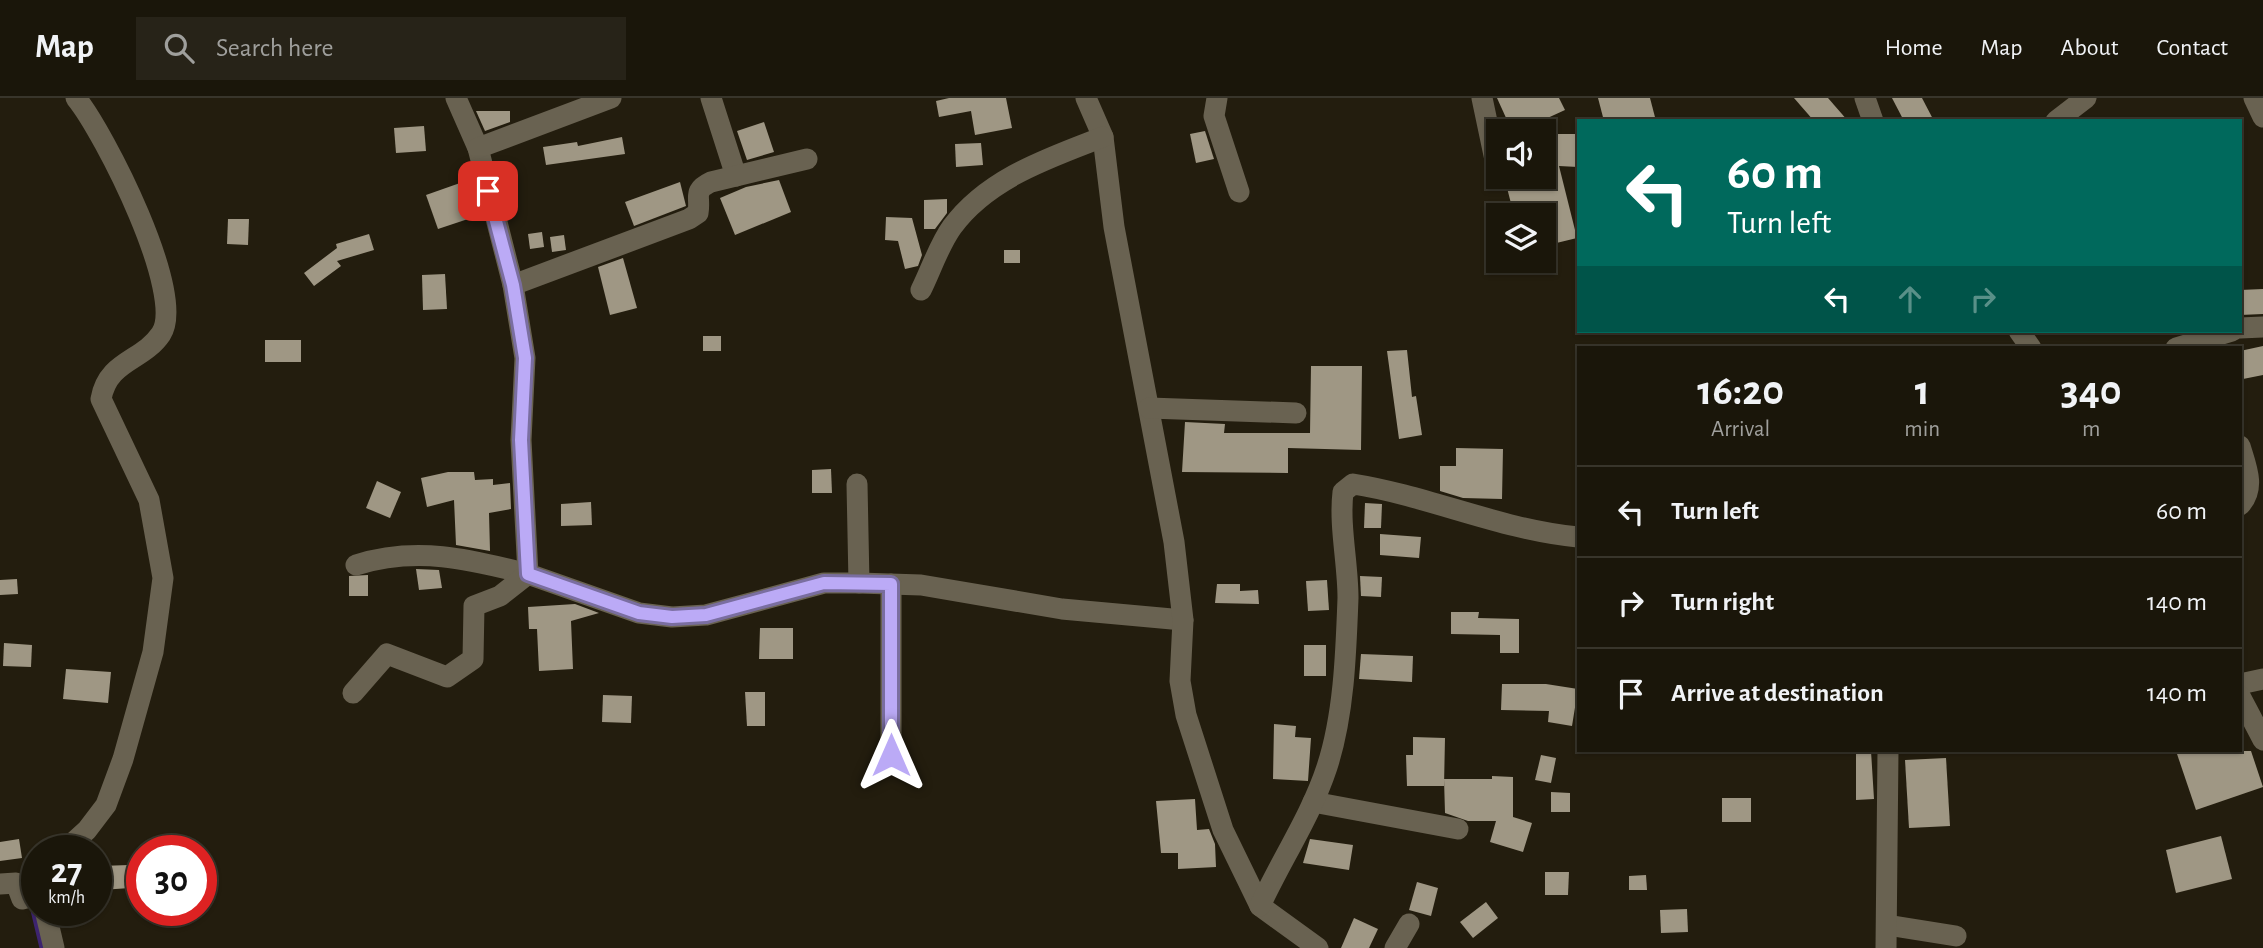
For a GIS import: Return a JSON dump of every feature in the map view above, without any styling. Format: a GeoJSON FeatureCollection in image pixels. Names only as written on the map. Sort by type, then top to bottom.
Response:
{"type":"FeatureCollection","features":[{"type":"Feature","properties":{"kind":"street"},"geometry":{"type":"LineString","coordinates":[[76,98],[129,186],[165,297],[166,318],[162,332],[153,342],[117,368],[104,383],[101,399],[149,499],[163,578],[153,652],[123,759],[106,804],[82,835]]}},
{"type":"Feature","properties":{"kind":"street"},"geometry":{"type":"LineString","coordinates":[[456,98],[478,148],[513,285],[525,358],[521,440],[528,574]]}},
{"type":"Feature","properties":{"kind":"street"},"geometry":{"type":"LineString","coordinates":[[478,148],[611,98]]}},
{"type":"Feature","properties":{"kind":"street"},"geometry":{"type":"LineString","coordinates":[[711,98],[736,176]]}},
{"type":"Feature","properties":{"kind":"street"},"geometry":{"type":"LineString","coordinates":[[1086,98],[1103,137],[1114,228],[1174,542],[1183,620],[1180,681],[1186,715],[1223,830],[1260,906],[1318,948]]}},
{"type":"Feature","properties":{"kind":"street"},"geometry":{"type":"LineString","coordinates":[[1217,98],[1214,116],[1240,192]]}},
{"type":"Feature","properties":{"kind":"street"},"geometry":{"type":"LineString","coordinates":[[1482,98],[1486,119]]}},
{"type":"Feature","properties":{"kind":"street"},"geometry":{"type":"LineString","coordinates":[[1865,98],[1872,119]]}},
{"type":"Feature","properties":{"kind":"street"},"geometry":{"type":"LineString","coordinates":[[2059,119],[2086,98]]}},
{"type":"Feature","properties":{"kind":"street"},"geometry":{"type":"LineString","coordinates":[[2254,98],[2263,117]]}},
{"type":"Feature","properties":{"kind":"street"},"geometry":{"type":"LineString","coordinates":[[921,290],[952,227],[982,197],[1026,168],[1103,137]]}},
{"type":"Feature","properties":{"kind":"street"},"geometry":{"type":"LineString","coordinates":[[513,285],[689,219],[698,213],[696,194],[701,187],[807,159]]}},
{"type":"Feature","properties":{"kind":"street"},"geometry":{"type":"LineString","coordinates":[[2242,328],[2263,327]]}},
{"type":"Feature","properties":{"kind":"street"},"geometry":{"type":"LineString","coordinates":[[2183,346],[2225,333]]}},
{"type":"Feature","properties":{"kind":"street"},"geometry":{"type":"LineString","coordinates":[[1149,408],[1296,413]]}},
{"type":"Feature","properties":{"kind":"street"},"geometry":{"type":"LineString","coordinates":[[2242,454],[2249,482],[2249,495],[2242,503]]}},
{"type":"Feature","properties":{"kind":"street"},"geometry":{"type":"LineString","coordinates":[[1260,906],[1313,802],[1328,766],[1342,692],[1348,597],[1343,492],[1353,484],[1408,494],[1549,534],[1577,537]]}},
{"type":"Feature","properties":{"kind":"street"},"geometry":{"type":"LineString","coordinates":[[857,485],[859,583]]}},
{"type":"Feature","properties":{"kind":"street"},"geometry":{"type":"LineString","coordinates":[[356,565],[384,556],[463,557],[528,574],[639,613],[672,617],[706,615],[824,583],[859,583],[921,585],[1062,609],[1183,620]]}},
{"type":"Feature","properties":{"kind":"street"},"geometry":{"type":"LineString","coordinates":[[353,693],[387,654],[447,677],[473,659],[474,606],[500,596],[528,574]]}},
{"type":"Feature","properties":{"kind":"street"},"geometry":{"type":"LineString","coordinates":[[891,584],[891,755]]}},
{"type":"Feature","properties":{"kind":"street"},"geometry":{"type":"LineString","coordinates":[[2242,684],[2263,679]]}},
{"type":"Feature","properties":{"kind":"street"},"geometry":{"type":"LineString","coordinates":[[2242,700],[2263,740]]}},
{"type":"Feature","properties":{"kind":"street"},"geometry":{"type":"LineString","coordinates":[[1886,948],[1888,752]]}},
{"type":"Feature","properties":{"kind":"street"},"geometry":{"type":"LineString","coordinates":[[1313,802],[1458,829]]}},
{"type":"Feature","properties":{"kind":"street"},"geometry":{"type":"LineString","coordinates":[[0,884],[16,883],[21,888]]}},
{"type":"Feature","properties":{"kind":"street"},"geometry":{"type":"LineString","coordinates":[[1395,948],[1409,924]]}},
{"type":"Feature","properties":{"kind":"street"},"geometry":{"type":"LineString","coordinates":[[1886,925],[1956,936]]}},
{"type":"Feature","properties":{"kind":"street"},"geometry":{"type":"LineString","coordinates":[[48,926],[54,948]]}},
{"type":"Feature","properties":{"kind":"building"},"geometry":{"type":"Polygon","coordinates":[[[949,98],[1006,98],[1012,128],[975,135],[971,111],[939,117],[936,101],[949,98]]]}},
{"type":"Feature","properties":{"kind":"building"},"geometry":{"type":"Polygon","coordinates":[[[1497,98],[1559,98],[1565,110],[1545,119],[1507,119],[1497,98]]]}},
{"type":"Feature","properties":{"kind":"building"},"geometry":{"type":"Polygon","coordinates":[[[1598,98],[1650,98],[1655,119],[1603,119],[1598,98]]]}},
{"type":"Feature","properties":{"kind":"building"},"geometry":{"type":"Polygon","coordinates":[[[1794,98],[1828,98],[1846,119],[1812,119],[1794,98]]]}},
{"type":"Feature","properties":{"kind":"building"},"geometry":{"type":"Polygon","coordinates":[[[1892,98],[1922,98],[1933,119],[1903,119],[1892,98]]]}},
{"type":"Feature","properties":{"kind":"building"},"geometry":{"type":"Polygon","coordinates":[[[476,111],[510,111],[510,122],[485,131],[476,111]]]}},
{"type":"Feature","properties":{"kind":"building"},"geometry":{"type":"Polygon","coordinates":[[[764,122],[774,152],[747,160],[737,131],[764,122]]]}},
{"type":"Feature","properties":{"kind":"building"},"geometry":{"type":"Polygon","coordinates":[[[424,126],[426,151],[396,153],[394,128],[424,126]]]}},
{"type":"Feature","properties":{"kind":"building"},"geometry":{"type":"Polygon","coordinates":[[[1205,131],[1214,159],[1196,163],[1190,134],[1205,131]]]}},
{"type":"Feature","properties":{"kind":"building"},"geometry":{"type":"Polygon","coordinates":[[[1556,134],[1577,134],[1577,167],[1559,166],[1577,238],[1556,243],[1556,203],[1511,203],[1507,189],[1556,189],[1556,134]]]}},
{"type":"Feature","properties":{"kind":"building"},"geometry":{"type":"Polygon","coordinates":[[[622,137],[625,154],[546,165],[543,147],[577,142],[578,146],[622,137]]]}},
{"type":"Feature","properties":{"kind":"building"},"geometry":{"type":"Polygon","coordinates":[[[981,143],[983,165],[956,167],[955,144],[981,143]]]}},
{"type":"Feature","properties":{"kind":"building"},"geometry":{"type":"Polygon","coordinates":[[[779,180],[791,212],[735,235],[720,198],[746,187],[779,180]]]}},
{"type":"Feature","properties":{"kind":"building"},"geometry":{"type":"Polygon","coordinates":[[[680,182],[686,206],[634,226],[625,202],[680,182]]]}},
{"type":"Feature","properties":{"kind":"building"},"geometry":{"type":"Polygon","coordinates":[[[460,183],[471,218],[438,229],[426,195],[460,183]]]}},
{"type":"Feature","properties":{"kind":"building"},"geometry":{"type":"Polygon","coordinates":[[[947,199],[947,213],[935,229],[924,229],[924,200],[947,199]]]}},
{"type":"Feature","properties":{"kind":"building"},"geometry":{"type":"Polygon","coordinates":[[[886,217],[912,218],[922,255],[918,266],[905,269],[898,241],[885,240],[886,217]]]}},
{"type":"Feature","properties":{"kind":"building"},"geometry":{"type":"Polygon","coordinates":[[[228,219],[249,219],[248,245],[227,244],[228,219]]]}},
{"type":"Feature","properties":{"kind":"building"},"geometry":{"type":"Polygon","coordinates":[[[542,232],[544,247],[530,249],[528,234],[542,232]]]}},
{"type":"Feature","properties":{"kind":"building"},"geometry":{"type":"Polygon","coordinates":[[[369,234],[374,250],[337,261],[341,266],[314,286],[304,273],[337,248],[336,244],[369,234]]]}},
{"type":"Feature","properties":{"kind":"building"},"geometry":{"type":"Polygon","coordinates":[[[564,235],[566,250],[552,252],[550,237],[564,235]]]}},
{"type":"Feature","properties":{"kind":"building"},"geometry":{"type":"Polygon","coordinates":[[[1004,250],[1020,250],[1020,263],[1004,263],[1004,250]]]}},
{"type":"Feature","properties":{"kind":"building"},"geometry":{"type":"Polygon","coordinates":[[[623,258],[637,308],[610,315],[598,267],[623,258]]]}},
{"type":"Feature","properties":{"kind":"building"},"geometry":{"type":"Polygon","coordinates":[[[445,274],[447,309],[423,310],[422,275],[445,274]]]}},
{"type":"Feature","properties":{"kind":"building"},"geometry":{"type":"Polygon","coordinates":[[[2263,289],[2263,314],[2242,315],[2242,290],[2263,289]]]}},
{"type":"Feature","properties":{"kind":"building"},"geometry":{"type":"Polygon","coordinates":[[[703,336],[721,336],[721,351],[703,351],[703,336]]]}},
{"type":"Feature","properties":{"kind":"building"},"geometry":{"type":"Polygon","coordinates":[[[265,340],[301,340],[301,362],[265,362],[265,340]]]}},
{"type":"Feature","properties":{"kind":"building"},"geometry":{"type":"Polygon","coordinates":[[[2263,346],[2263,375],[2243,379],[2242,351],[2263,346]]]}},
{"type":"Feature","properties":{"kind":"building"},"geometry":{"type":"Polygon","coordinates":[[[1407,350],[1412,397],[1416,396],[1422,435],[1399,439],[1387,351],[1407,350]]]}},
{"type":"Feature","properties":{"kind":"building"},"geometry":{"type":"Polygon","coordinates":[[[1311,366],[1362,366],[1361,450],[1288,448],[1288,473],[1182,472],[1185,422],[1225,424],[1224,433],[1310,433],[1311,366]]]}},
{"type":"Feature","properties":{"kind":"building"},"geometry":{"type":"Polygon","coordinates":[[[1456,448],[1503,449],[1502,499],[1463,498],[1440,491],[1440,466],[1456,466],[1456,448]]]}},
{"type":"Feature","properties":{"kind":"building"},"geometry":{"type":"Polygon","coordinates":[[[831,469],[832,493],[812,493],[812,470],[831,469]]]}},
{"type":"Feature","properties":{"kind":"building"},"geometry":{"type":"Polygon","coordinates":[[[448,472],[474,472],[475,480],[493,479],[493,485],[510,483],[511,509],[489,513],[490,551],[456,545],[454,500],[427,507],[421,478],[448,472]]]}},
{"type":"Feature","properties":{"kind":"building"},"geometry":{"type":"Polygon","coordinates":[[[377,481],[401,492],[390,518],[366,508],[377,481]]]}},
{"type":"Feature","properties":{"kind":"building"},"geometry":{"type":"Polygon","coordinates":[[[591,502],[592,525],[561,526],[561,504],[591,502]]]}},
{"type":"Feature","properties":{"kind":"building"},"geometry":{"type":"Polygon","coordinates":[[[1365,503],[1382,504],[1381,528],[1364,528],[1365,503]]]}},
{"type":"Feature","properties":{"kind":"building"},"geometry":{"type":"Polygon","coordinates":[[[1380,534],[1421,537],[1419,558],[1380,555],[1380,534]]]}},
{"type":"Feature","properties":{"kind":"building"},"geometry":{"type":"Polygon","coordinates":[[[416,569],[439,570],[442,588],[419,590],[416,569]]]}},
{"type":"Feature","properties":{"kind":"building"},"geometry":{"type":"Polygon","coordinates":[[[368,575],[368,596],[349,596],[349,576],[368,575]]]}},
{"type":"Feature","properties":{"kind":"building"},"geometry":{"type":"Polygon","coordinates":[[[1360,576],[1382,577],[1381,597],[1361,596],[1360,576]]]}},
{"type":"Feature","properties":{"kind":"building"},"geometry":{"type":"Polygon","coordinates":[[[17,579],[18,594],[0,595],[0,580],[17,579]]]}},
{"type":"Feature","properties":{"kind":"building"},"geometry":{"type":"Polygon","coordinates":[[[1327,580],[1329,610],[1308,611],[1306,581],[1327,580]]]}},
{"type":"Feature","properties":{"kind":"building"},"geometry":{"type":"Polygon","coordinates":[[[1217,584],[1240,584],[1240,591],[1258,590],[1259,604],[1215,603],[1217,584]]]}},
{"type":"Feature","properties":{"kind":"building"},"geometry":{"type":"Polygon","coordinates":[[[575,604],[599,613],[571,621],[573,669],[539,671],[537,629],[529,629],[528,607],[575,604]]]}},
{"type":"Feature","properties":{"kind":"building"},"geometry":{"type":"Polygon","coordinates":[[[1451,612],[1479,612],[1478,618],[1519,619],[1519,653],[1500,653],[1500,635],[1451,634],[1451,612]]]}},
{"type":"Feature","properties":{"kind":"building"},"geometry":{"type":"Polygon","coordinates":[[[760,628],[793,628],[793,659],[759,659],[760,628]]]}},
{"type":"Feature","properties":{"kind":"building"},"geometry":{"type":"Polygon","coordinates":[[[4,643],[32,645],[31,667],[3,666],[4,643]]]}},
{"type":"Feature","properties":{"kind":"building"},"geometry":{"type":"Polygon","coordinates":[[[1304,645],[1326,645],[1326,676],[1304,676],[1304,645]]]}},
{"type":"Feature","properties":{"kind":"building"},"geometry":{"type":"Polygon","coordinates":[[[1361,654],[1413,656],[1412,682],[1359,679],[1361,654]]]}},
{"type":"Feature","properties":{"kind":"building"},"geometry":{"type":"Polygon","coordinates":[[[66,669],[111,672],[108,703],[63,699],[66,669]]]}},
{"type":"Feature","properties":{"kind":"building"},"geometry":{"type":"Polygon","coordinates":[[[1502,684],[1546,684],[1577,689],[1572,726],[1548,722],[1549,711],[1501,710],[1502,684]]]}},
{"type":"Feature","properties":{"kind":"building"},"geometry":{"type":"Polygon","coordinates":[[[745,692],[765,692],[765,726],[747,726],[745,692]]]}},
{"type":"Feature","properties":{"kind":"building"},"geometry":{"type":"Polygon","coordinates":[[[603,695],[632,696],[631,723],[602,722],[603,695]]]}},
{"type":"Feature","properties":{"kind":"building"},"geometry":{"type":"Polygon","coordinates":[[[1274,724],[1296,726],[1295,737],[1311,738],[1308,781],[1273,779],[1274,724]]]}},
{"type":"Feature","properties":{"kind":"building"},"geometry":{"type":"Polygon","coordinates":[[[1413,737],[1445,738],[1444,786],[1407,786],[1406,755],[1413,755],[1413,737]]]}},
{"type":"Feature","properties":{"kind":"building"},"geometry":{"type":"Polygon","coordinates":[[[2251,751],[2263,787],[2196,810],[2176,752],[2251,751]]]}},
{"type":"Feature","properties":{"kind":"building"},"geometry":{"type":"Polygon","coordinates":[[[1856,752],[1871,752],[1874,799],[1856,800],[1856,752]]]}},
{"type":"Feature","properties":{"kind":"building"},"geometry":{"type":"Polygon","coordinates":[[[1541,755],[1556,758],[1551,783],[1535,780],[1541,755]]]}},
{"type":"Feature","properties":{"kind":"building"},"geometry":{"type":"Polygon","coordinates":[[[1946,758],[1950,826],[1909,828],[1905,760],[1946,758]]]}},
{"type":"Feature","properties":{"kind":"building"},"geometry":{"type":"Polygon","coordinates":[[[1492,776],[1513,777],[1513,817],[1532,823],[1523,852],[1490,842],[1496,821],[1468,821],[1445,813],[1444,779],[1492,779],[1492,776]]]}},
{"type":"Feature","properties":{"kind":"building"},"geometry":{"type":"Polygon","coordinates":[[[1551,792],[1570,793],[1570,812],[1551,812],[1551,792]]]}},
{"type":"Feature","properties":{"kind":"building"},"geometry":{"type":"Polygon","coordinates":[[[1722,798],[1751,798],[1751,822],[1722,822],[1722,798]]]}},
{"type":"Feature","properties":{"kind":"building"},"geometry":{"type":"Polygon","coordinates":[[[1195,799],[1197,830],[1209,829],[1215,844],[1216,867],[1178,869],[1178,853],[1161,853],[1156,801],[1195,799]]]}},
{"type":"Feature","properties":{"kind":"building"},"geometry":{"type":"Polygon","coordinates":[[[2221,836],[2232,879],[2176,893],[2166,850],[2221,836]]]}},
{"type":"Feature","properties":{"kind":"building"},"geometry":{"type":"Polygon","coordinates":[[[19,839],[21,858],[0,861],[0,842],[19,839]]]}},
{"type":"Feature","properties":{"kind":"building"},"geometry":{"type":"Polygon","coordinates":[[[1310,839],[1353,845],[1349,870],[1303,863],[1310,839]]]}},
{"type":"Feature","properties":{"kind":"building"},"geometry":{"type":"Polygon","coordinates":[[[126,865],[126,888],[112,889],[112,866],[126,865]]]}},
{"type":"Feature","properties":{"kind":"building"},"geometry":{"type":"Polygon","coordinates":[[[1545,872],[1569,872],[1568,895],[1545,895],[1545,872]]]}},
{"type":"Feature","properties":{"kind":"building"},"geometry":{"type":"Polygon","coordinates":[[[1646,875],[1647,890],[1629,890],[1629,876],[1646,875]]]}},
{"type":"Feature","properties":{"kind":"building"},"geometry":{"type":"Polygon","coordinates":[[[1417,882],[1438,888],[1431,916],[1409,910],[1417,882]]]}},
{"type":"Feature","properties":{"kind":"building"},"geometry":{"type":"Polygon","coordinates":[[[1486,902],[1498,918],[1473,938],[1460,922],[1486,902]]]}},
{"type":"Feature","properties":{"kind":"building"},"geometry":{"type":"Polygon","coordinates":[[[1687,909],[1688,932],[1661,933],[1660,910],[1687,909]]]}},
{"type":"Feature","properties":{"kind":"building"},"geometry":{"type":"Polygon","coordinates":[[[1354,918],[1378,929],[1369,948],[1341,948],[1354,918]]]}},
{"type":"Feature","properties":{"kind":"waterway"},"geometry":{"type":"LineString","coordinates":[[37,926],[42,948]]}},
{"type":"Feature","properties":{"kind":"route"},"geometry":{"type":"LineString","coordinates":[[488,191],[513,285],[525,358],[521,440],[528,574],[639,613],[672,617],[706,615],[824,583],[891,584],[891,755]]}}]}
